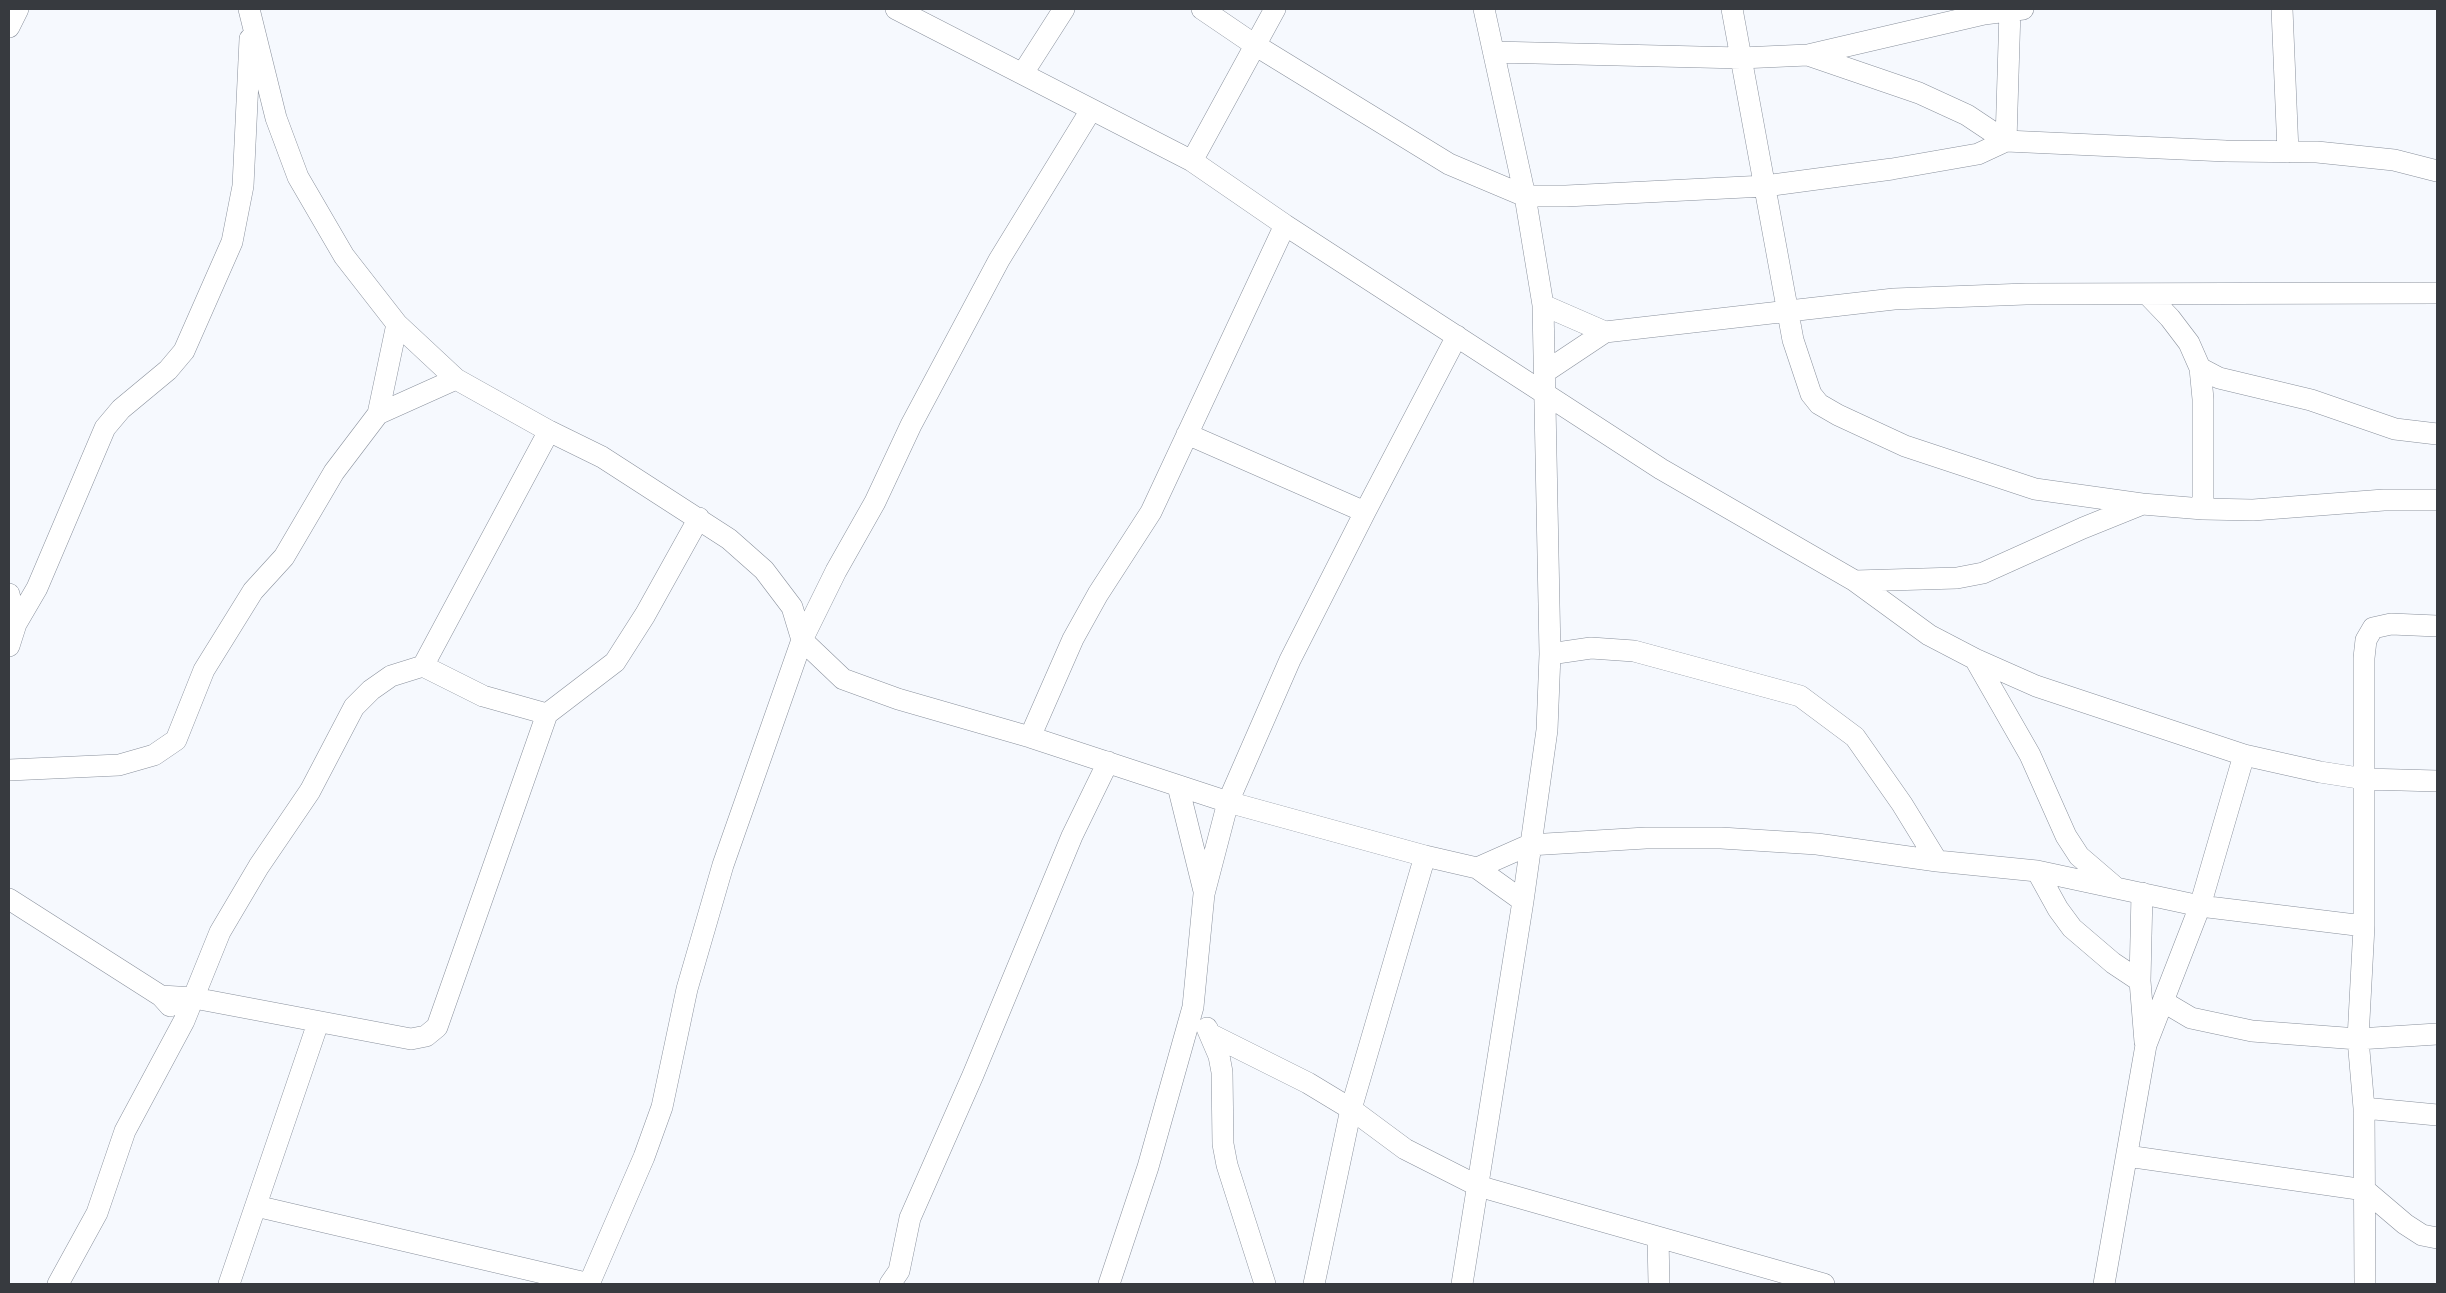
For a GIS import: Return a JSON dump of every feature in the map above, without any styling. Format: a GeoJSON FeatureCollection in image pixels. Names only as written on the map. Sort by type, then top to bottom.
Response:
{"type":"FeatureCollection","features":[{"type":"Feature","properties":{"kind":"street"},"geometry":{"type":"LineString","coordinates":[[9,27],[18,9]]}},
{"type":"Feature","properties":{"kind":"street"},"geometry":{"type":"LineString","coordinates":[[896,9],[1192,161],[1285,225],[1661,469],[1856,581],[1929,634],[1975,659],[2036,686],[2244,755],[2320,772],[2365,779],[2437,781]]}},
{"type":"Feature","properties":{"kind":"street"},"geometry":{"type":"LineString","coordinates":[[1023,73],[1064,9]]}},
{"type":"Feature","properties":{"kind":"street"},"geometry":{"type":"LineString","coordinates":[[1202,9],[1255,45],[1449,164],[1525,196],[1621,194],[1764,186],[1892,169],[1978,154],[2006,141],[2226,151],[2318,152],[2394,160],[2437,171]]}},
{"type":"Feature","properties":{"kind":"street"},"geometry":{"type":"LineString","coordinates":[[1192,161],[1275,9]]}},
{"type":"Feature","properties":{"kind":"street"},"geometry":{"type":"LineString","coordinates":[[1462,1284],[1523,901],[1529,845],[1546,730],[1550,654],[1543,305],[1525,196],[1484,9]]}},
{"type":"Feature","properties":{"kind":"street"},"geometry":{"type":"LineString","coordinates":[[1732,9],[1793,340],[1811,394],[1819,404],[1904,446],[2036,489],[2142,504],[2203,509],[2261,509],[2384,500],[2437,500]]}},
{"type":"Feature","properties":{"kind":"street"},"geometry":{"type":"LineString","coordinates":[[1494,52],[1741,58],[1808,55],[1984,14],[2017,9],[2006,141]]}},
{"type":"Feature","properties":{"kind":"street"},"geometry":{"type":"LineString","coordinates":[[2282,9],[2288,152]]}},
{"type":"Feature","properties":{"kind":"street"},"geometry":{"type":"LineString","coordinates":[[251,15],[276,118],[298,177],[344,256],[397,324],[456,379],[549,431],[602,457],[729,539],[764,570],[792,607],[802,640],[843,679],[898,699],[1030,737],[1228,802],[1425,856],[1477,868],[1523,901]]}},
{"type":"Feature","properties":{"kind":"street"},"geometry":{"type":"LineString","coordinates":[[9,646],[16,624],[37,588],[105,428],[121,409],[168,370],[184,351],[232,242],[243,186],[251,15]]}},
{"type":"Feature","properties":{"kind":"street"},"geometry":{"type":"LineString","coordinates":[[1808,55],[1918,93],[1967,114],[2006,141]]}},
{"type":"Feature","properties":{"kind":"street"},"geometry":{"type":"LineString","coordinates":[[256,1206],[589,1284],[644,1157],[662,1107],[686,990],[723,865],[802,640],[836,572],[875,502],[911,425],[999,260],[1091,110]]}},
{"type":"Feature","properties":{"kind":"street"},"geometry":{"type":"LineString","coordinates":[[1030,737],[1073,639],[1098,594],[1151,512],[1285,225]]}},
{"type":"Feature","properties":{"kind":"street"},"geometry":{"type":"LineString","coordinates":[[1545,372],[1605,332],[1788,309],[1894,299],[2026,294],[2437,292]]}},
{"type":"Feature","properties":{"kind":"street"},"geometry":{"type":"LineString","coordinates":[[2147,294],[2170,318],[2188,343],[2200,368],[2203,408],[2203,509]]}},
{"type":"Feature","properties":{"kind":"street"},"geometry":{"type":"LineString","coordinates":[[1543,305],[1605,332]]}},
{"type":"Feature","properties":{"kind":"street"},"geometry":{"type":"LineString","coordinates":[[1762,313],[1793,340]]}},
{"type":"Feature","properties":{"kind":"street"},"geometry":{"type":"LineString","coordinates":[[11,768],[119,765],[154,755],[176,740],[204,670],[253,591],[284,557],[334,472],[378,414],[397,324]]}},
{"type":"Feature","properties":{"kind":"street"},"geometry":{"type":"LineString","coordinates":[[1109,1284],[1148,1167],[1193,1008],[1204,894],[1228,802],[1290,660],[1365,512],[1458,336]]}},
{"type":"Feature","properties":{"kind":"street"},"geometry":{"type":"LineString","coordinates":[[2200,368],[2219,378],[2311,400],[2395,429],[2437,434]]}},
{"type":"Feature","properties":{"kind":"street"},"geometry":{"type":"LineString","coordinates":[[378,414],[456,379]]}},
{"type":"Feature","properties":{"kind":"street"},"geometry":{"type":"LineString","coordinates":[[423,666],[549,431]]}},
{"type":"Feature","properties":{"kind":"street"},"geometry":{"type":"LineString","coordinates":[[1187,434],[1365,512]]}},
{"type":"Feature","properties":{"kind":"street"},"geometry":{"type":"LineString","coordinates":[[1856,581],[1957,578],[1982,573],[2142,504]]}},
{"type":"Feature","properties":{"kind":"street"},"geometry":{"type":"LineString","coordinates":[[162,996],[194,998],[318,1023],[411,1039],[426,1036],[437,1027],[548,714],[615,662],[645,615],[698,518]]}},
{"type":"Feature","properties":{"kind":"street"},"geometry":{"type":"LineString","coordinates":[[9,594],[16,624]]}},
{"type":"Feature","properties":{"kind":"street"},"geometry":{"type":"LineString","coordinates":[[2365,1284],[2364,1108],[2358,1039],[2364,926],[2364,658],[2366,640],[2373,628],[2391,624],[2437,626]]}},
{"type":"Feature","properties":{"kind":"street"},"geometry":{"type":"LineString","coordinates":[[1550,654],[1591,648],[1634,651],[1800,696],[1854,736],[1902,804],[1937,861]]}},
{"type":"Feature","properties":{"kind":"street"},"geometry":{"type":"LineString","coordinates":[[1975,659],[2030,755],[2066,836],[2079,856],[2116,888]]}},
{"type":"Feature","properties":{"kind":"street"},"geometry":{"type":"LineString","coordinates":[[58,1284],[97,1213],[125,1131],[136,1107],[184,1021],[220,932],[259,866],[310,791],[354,707],[371,690],[391,676],[423,666],[483,696],[548,714]]}},
{"type":"Feature","properties":{"kind":"street"},"geometry":{"type":"LineString","coordinates":[[2104,1284],[2146,1045],[2200,906],[2244,755]]}},
{"type":"Feature","properties":{"kind":"street"},"geometry":{"type":"LineString","coordinates":[[890,1284],[899,1271],[910,1218],[973,1075],[1072,836],[1108,762]]}},
{"type":"Feature","properties":{"kind":"street"},"geometry":{"type":"LineString","coordinates":[[1178,786],[1204,894]]}},
{"type":"Feature","properties":{"kind":"street"},"geometry":{"type":"LineString","coordinates":[[1477,868],[1529,845],[1646,838],[1721,838],[1816,844],[1937,861],[2037,871],[2200,906],[2364,926]]}},
{"type":"Feature","properties":{"kind":"street"},"geometry":{"type":"LineString","coordinates":[[1314,1284],[1351,1109],[1425,856]]}},
{"type":"Feature","properties":{"kind":"street"},"geometry":{"type":"LineString","coordinates":[[2037,871],[2058,909],[2072,928],[2113,963],[2140,981]]}},
{"type":"Feature","properties":{"kind":"street"},"geometry":{"type":"LineString","coordinates":[[2142,893],[2140,981],[2146,1045]]}},
{"type":"Feature","properties":{"kind":"street"},"geometry":{"type":"LineString","coordinates":[[9,900],[162,996],[184,1021]]}},
{"type":"Feature","properties":{"kind":"street"},"geometry":{"type":"LineString","coordinates":[[2164,1002],[2191,1018],[2252,1031],[2358,1039],[2437,1034]]}},
{"type":"Feature","properties":{"kind":"street"},"geometry":{"type":"LineString","coordinates":[[1193,1008],[1212,1035],[1222,1072],[1223,1144],[1227,1165],[1265,1284]]}},
{"type":"Feature","properties":{"kind":"street"},"geometry":{"type":"LineString","coordinates":[[229,1284],[318,1023]]}},
{"type":"Feature","properties":{"kind":"street"},"geometry":{"type":"LineString","coordinates":[[1212,1035],[1268,1061],[1351,1109],[1405,1149],[1478,1186],[1824,1284]]}},
{"type":"Feature","properties":{"kind":"street"},"geometry":{"type":"LineString","coordinates":[[2364,1108],[2437,1116]]}},
{"type":"Feature","properties":{"kind":"street"},"geometry":{"type":"LineString","coordinates":[[2127,1156],[2365,1190],[2405,1224],[2422,1235],[2437,1238]]}},
{"type":"Feature","properties":{"kind":"street"},"geometry":{"type":"LineString","coordinates":[[1658,1238],[1659,1284]]}}]}
